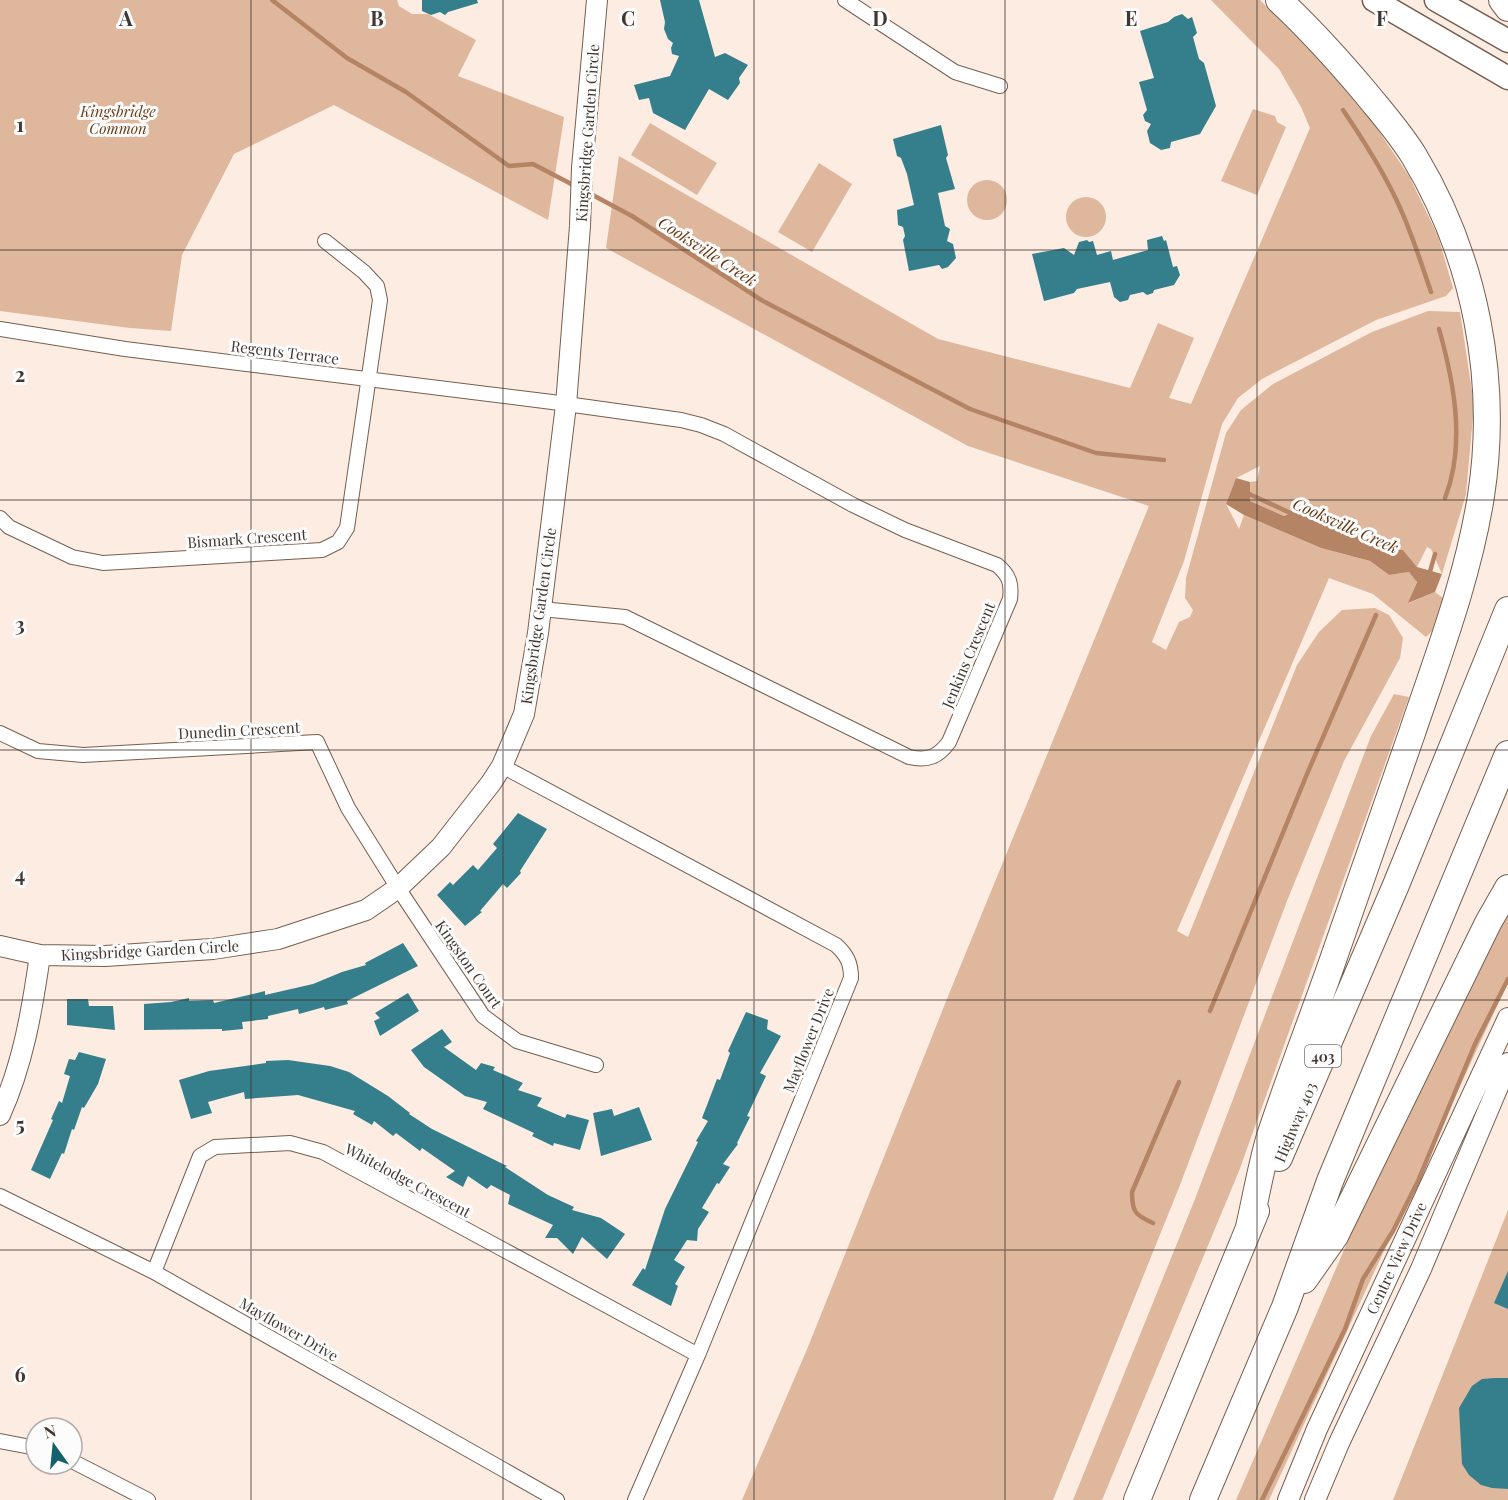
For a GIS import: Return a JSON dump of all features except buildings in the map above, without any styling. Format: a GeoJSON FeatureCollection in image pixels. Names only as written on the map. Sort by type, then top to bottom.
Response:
{"type":"FeatureCollection","features":[{"type":"Feature","properties":{"kind":"highway"},"geometry":{"type":"LineString","coordinates":[[1249,1227],[1269,1140],[1355,900],[1443,644],[1461,583],[1480,498],[1487,411],[1483,357],[1472,299],[1458,248],[1434,192],[1412,153],[1382,113],[1326,46],[1279,0]]}},
{"type":"Feature","properties":{"kind":"highway"},"geometry":{"type":"LineString","coordinates":[[1502,0],[1508,8]]}},
{"type":"Feature","properties":{"kind":"highway","name":"Highway 403"},"geometry":{"type":"LineString","coordinates":[[1137,1500],[1249,1227],[1396,885],[1508,610]]}},
{"type":"Feature","properties":{"kind":"highway"},"geometry":{"type":"LineString","coordinates":[[1203,1500],[1285,1307],[1330,1181],[1508,754]]}},
{"type":"Feature","properties":{"kind":"highway"},"geometry":{"type":"LineString","coordinates":[[1285,1307],[1335,1236],[1488,923],[1508,888]]}},
{"type":"Feature","properties":{"kind":"main road"},"geometry":{"type":"LineString","coordinates":[[1374,0],[1508,78]]}},
{"type":"Feature","properties":{"kind":"main road"},"geometry":{"type":"LineString","coordinates":[[1436,0],[1508,41]]}},
{"type":"Feature","properties":{"kind":"street","name":"Kingsbridge Garden Circle"},"geometry":{"type":"LineString","coordinates":[[0,946],[40,955],[105,956],[192,950],[278,939],[366,910],[398,888],[441,847],[502,766],[524,714],[541,609],[566,405],[580,226],[582,168],[597,0]]}},
{"type":"Feature","properties":{"kind":"street"},"geometry":{"type":"LineString","coordinates":[[845,0],[955,72],[1000,86]]}},
{"type":"Feature","properties":{"kind":"street","name":"Bismark Crescent"},"geometry":{"type":"LineString","coordinates":[[0,518],[9,527],[72,557],[103,563],[322,550],[338,542],[347,528],[380,300],[377,286],[364,272],[325,241]]}},
{"type":"Feature","properties":{"kind":"street","name":"Regents Terrace"},"geometry":{"type":"LineString","coordinates":[[0,329],[125,349],[369,378],[566,405]]}},
{"type":"Feature","properties":{"kind":"street","name":"Jenkins Crescent"},"geometry":{"type":"LineString","coordinates":[[541,609],[625,617],[909,758],[921,760],[932,758],[942,752],[950,742],[1010,599],[1012,586],[1007,574],[997,565],[904,530],[853,505],[724,434],[681,420],[566,405]]}},
{"type":"Feature","properties":{"kind":"street","name":"Dunedin Crescent"},"geometry":{"type":"LineString","coordinates":[[0,733],[38,751],[83,755],[316,742],[348,808],[398,888]]}},
{"type":"Feature","properties":{"kind":"street","name":"Mayflower Drive"},"geometry":{"type":"LineString","coordinates":[[502,766],[836,945],[849,960],[851,978],[698,1355],[635,1500]]}},
{"type":"Feature","properties":{"kind":"street","name":"Kingston Court"},"geometry":{"type":"LineString","coordinates":[[398,888],[483,1016],[517,1041],[596,1065]]}},
{"type":"Feature","properties":{"kind":"street"},"geometry":{"type":"LineString","coordinates":[[0,1115],[25,1046],[40,955]]}},
{"type":"Feature","properties":{"kind":"street","name":"Centre View Drive"},"geometry":{"type":"LineString","coordinates":[[1288,1500],[1317,1429],[1508,1018]]}},
{"type":"Feature","properties":{"kind":"street","name":"Centre View Drive"},"geometry":{"type":"LineString","coordinates":[[1315,1500],[1339,1443],[1421,1269],[1508,1064]]}},
{"type":"Feature","properties":{"kind":"street","name":"Whitelodge Crescent"},"geometry":{"type":"LineString","coordinates":[[154,1272],[200,1156],[214,1147],[290,1143],[323,1152],[698,1355]]}},
{"type":"Feature","properties":{"kind":"street","name":"Mayflower Drive"},"geometry":{"type":"LineString","coordinates":[[0,1196],[154,1272],[557,1500]]}},
{"type":"Feature","properties":{"kind":"street"},"geometry":{"type":"LineString","coordinates":[[0,1441],[24,1446]]}},
{"type":"Feature","properties":{"kind":"street"},"geometry":{"type":"LineString","coordinates":[[84,1467],[148,1500]]}},
{"type":"Feature","properties":{"kind":"green space","name":"Kingsbridge Common"},"geometry":{"type":"Polygon","coordinates":[[[0,0],[397,0],[399,6],[412,14],[428,14],[476,40],[458,76],[564,117],[548,220],[334,105],[234,154],[182,255],[171,331],[0,311],[0,0]]]}},
{"type":"Feature","properties":{"kind":"green space"},"geometry":{"type":"Polygon","coordinates":[[[1211,0],[1260,0],[1324,64],[1372,121],[1409,176],[1438,236],[1453,288],[1446,296],[1376,320],[1262,379],[1238,398],[1222,424],[1184,561],[1152,642],[1166,650],[1179,622],[1190,617],[1193,610],[1185,598],[1186,578],[1226,433],[1241,410],[1273,384],[1372,332],[1428,311],[1460,312],[1474,405],[1466,494],[1442,574],[1431,549],[1427,547],[1417,567],[1403,550],[1378,547],[1300,509],[1284,516],[1250,501],[1250,482],[1257,481],[1260,466],[1236,478],[1226,504],[1239,529],[1244,515],[1321,548],[1370,561],[1389,575],[1409,572],[1417,581],[1409,603],[1435,592],[1443,598],[1432,631],[1426,637],[1373,594],[1329,578],[1177,931],[1188,937],[1297,665],[1319,632],[1342,610],[1375,608],[1389,615],[1403,638],[1400,658],[1344,761],[1287,901],[1180,1185],[1053,1500],[742,1500],[808,1347],[951,989],[1149,506],[968,446],[606,248],[619,156],[938,339],[1130,388],[1158,323],[1194,338],[1169,398],[1191,404],[1310,128],[1301,107],[1279,69],[1211,0]]]}},
{"type":"Feature","properties":{"kind":"green space"},"geometry":{"type":"Polygon","coordinates":[[[1253,109],[1275,116],[1277,122],[1286,127],[1257,195],[1221,181],[1253,109]]]}},
{"type":"Feature","properties":{"kind":"green space"},"geometry":{"type":"Polygon","coordinates":[[[650,123],[717,163],[697,195],[631,155],[650,123]]]}},
{"type":"Feature","properties":{"kind":"green space"},"geometry":{"type":"Polygon","coordinates":[[[819,163],[852,184],[812,252],[778,232],[819,163]]]}},
{"type":"Feature","properties":{"kind":"green space"},"geometry":{"type":"Polygon","coordinates":[[[987,180],[1001,186],[1007,200],[1001,214],[987,220],[973,214],[967,200],[973,186],[987,180]]]}},
{"type":"Feature","properties":{"kind":"green space"},"geometry":{"type":"Polygon","coordinates":[[[1086,197],[1100,203],[1106,217],[1100,231],[1086,237],[1072,231],[1066,217],[1072,203],[1086,197]]]}},
{"type":"Feature","properties":{"kind":"green space"},"geometry":{"type":"Polygon","coordinates":[[[1394,694],[1409,697],[1239,1171],[1102,1500],[1073,1500],[1195,1199],[1371,736],[1394,694]]]}},
{"type":"Feature","properties":{"kind":"green space"},"geometry":{"type":"Polygon","coordinates":[[[1508,913],[1508,982],[1269,1500],[1236,1500],[1357,1220],[1508,913]]]}},
{"type":"Feature","properties":{"kind":"green space"},"geometry":{"type":"Polygon","coordinates":[[[1508,1210],[1508,1500],[1393,1500],[1508,1210]]]}},
{"type":"Feature","properties":{"kind":"shaded area"},"geometry":{"type":"Polygon","coordinates":[[[1236,478],[1250,482],[1250,501],[1284,516],[1300,509],[1315,510],[1378,547],[1403,550],[1417,567],[1442,574],[1435,592],[1408,603],[1417,582],[1409,572],[1389,575],[1370,561],[1321,548],[1244,515],[1226,504],[1236,478]]]}},
{"type":"Feature","properties":{"kind":"waterway","name":"Cooksville Creek"},"geometry":{"type":"LineString","coordinates":[[272,0],[347,58],[406,92],[509,166],[533,164],[577,187]]}},
{"type":"Feature","properties":{"kind":"waterway"},"geometry":{"type":"LineString","coordinates":[[1343,110],[1395,197],[1431,292]]}},
{"type":"Feature","properties":{"kind":"waterway","name":"Cooksville Creek"},"geometry":{"type":"LineString","coordinates":[[587,192],[632,216],[763,301],[970,409],[1096,453],[1164,460]]}},
{"type":"Feature","properties":{"kind":"waterway"},"geometry":{"type":"LineString","coordinates":[[1439,329],[1456,414],[1455,457],[1445,498]]}},
{"type":"Feature","properties":{"kind":"waterway","name":"Cooksville Creek"},"geometry":{"type":"LineString","coordinates":[[1247,493],[1297,516]]}},
{"type":"Feature","properties":{"kind":"waterway"},"geometry":{"type":"LineString","coordinates":[[1429,575],[1435,554]]}},
{"type":"Feature","properties":{"kind":"waterway"},"geometry":{"type":"LineString","coordinates":[[1210,1011],[1307,774],[1376,615]]}},
{"type":"Feature","properties":{"kind":"waterway"},"geometry":{"type":"LineString","coordinates":[[1345,1329],[1363,1279],[1393,1231],[1418,1181],[1475,1044],[1508,979]]}},
{"type":"Feature","properties":{"kind":"waterway"},"geometry":{"type":"LineString","coordinates":[[1153,1223],[1136,1212],[1132,1192],[1179,1082]]}},
{"type":"Feature","properties":{"kind":"waterway"},"geometry":{"type":"LineString","coordinates":[[1262,1500],[1346,1327]]}}]}
